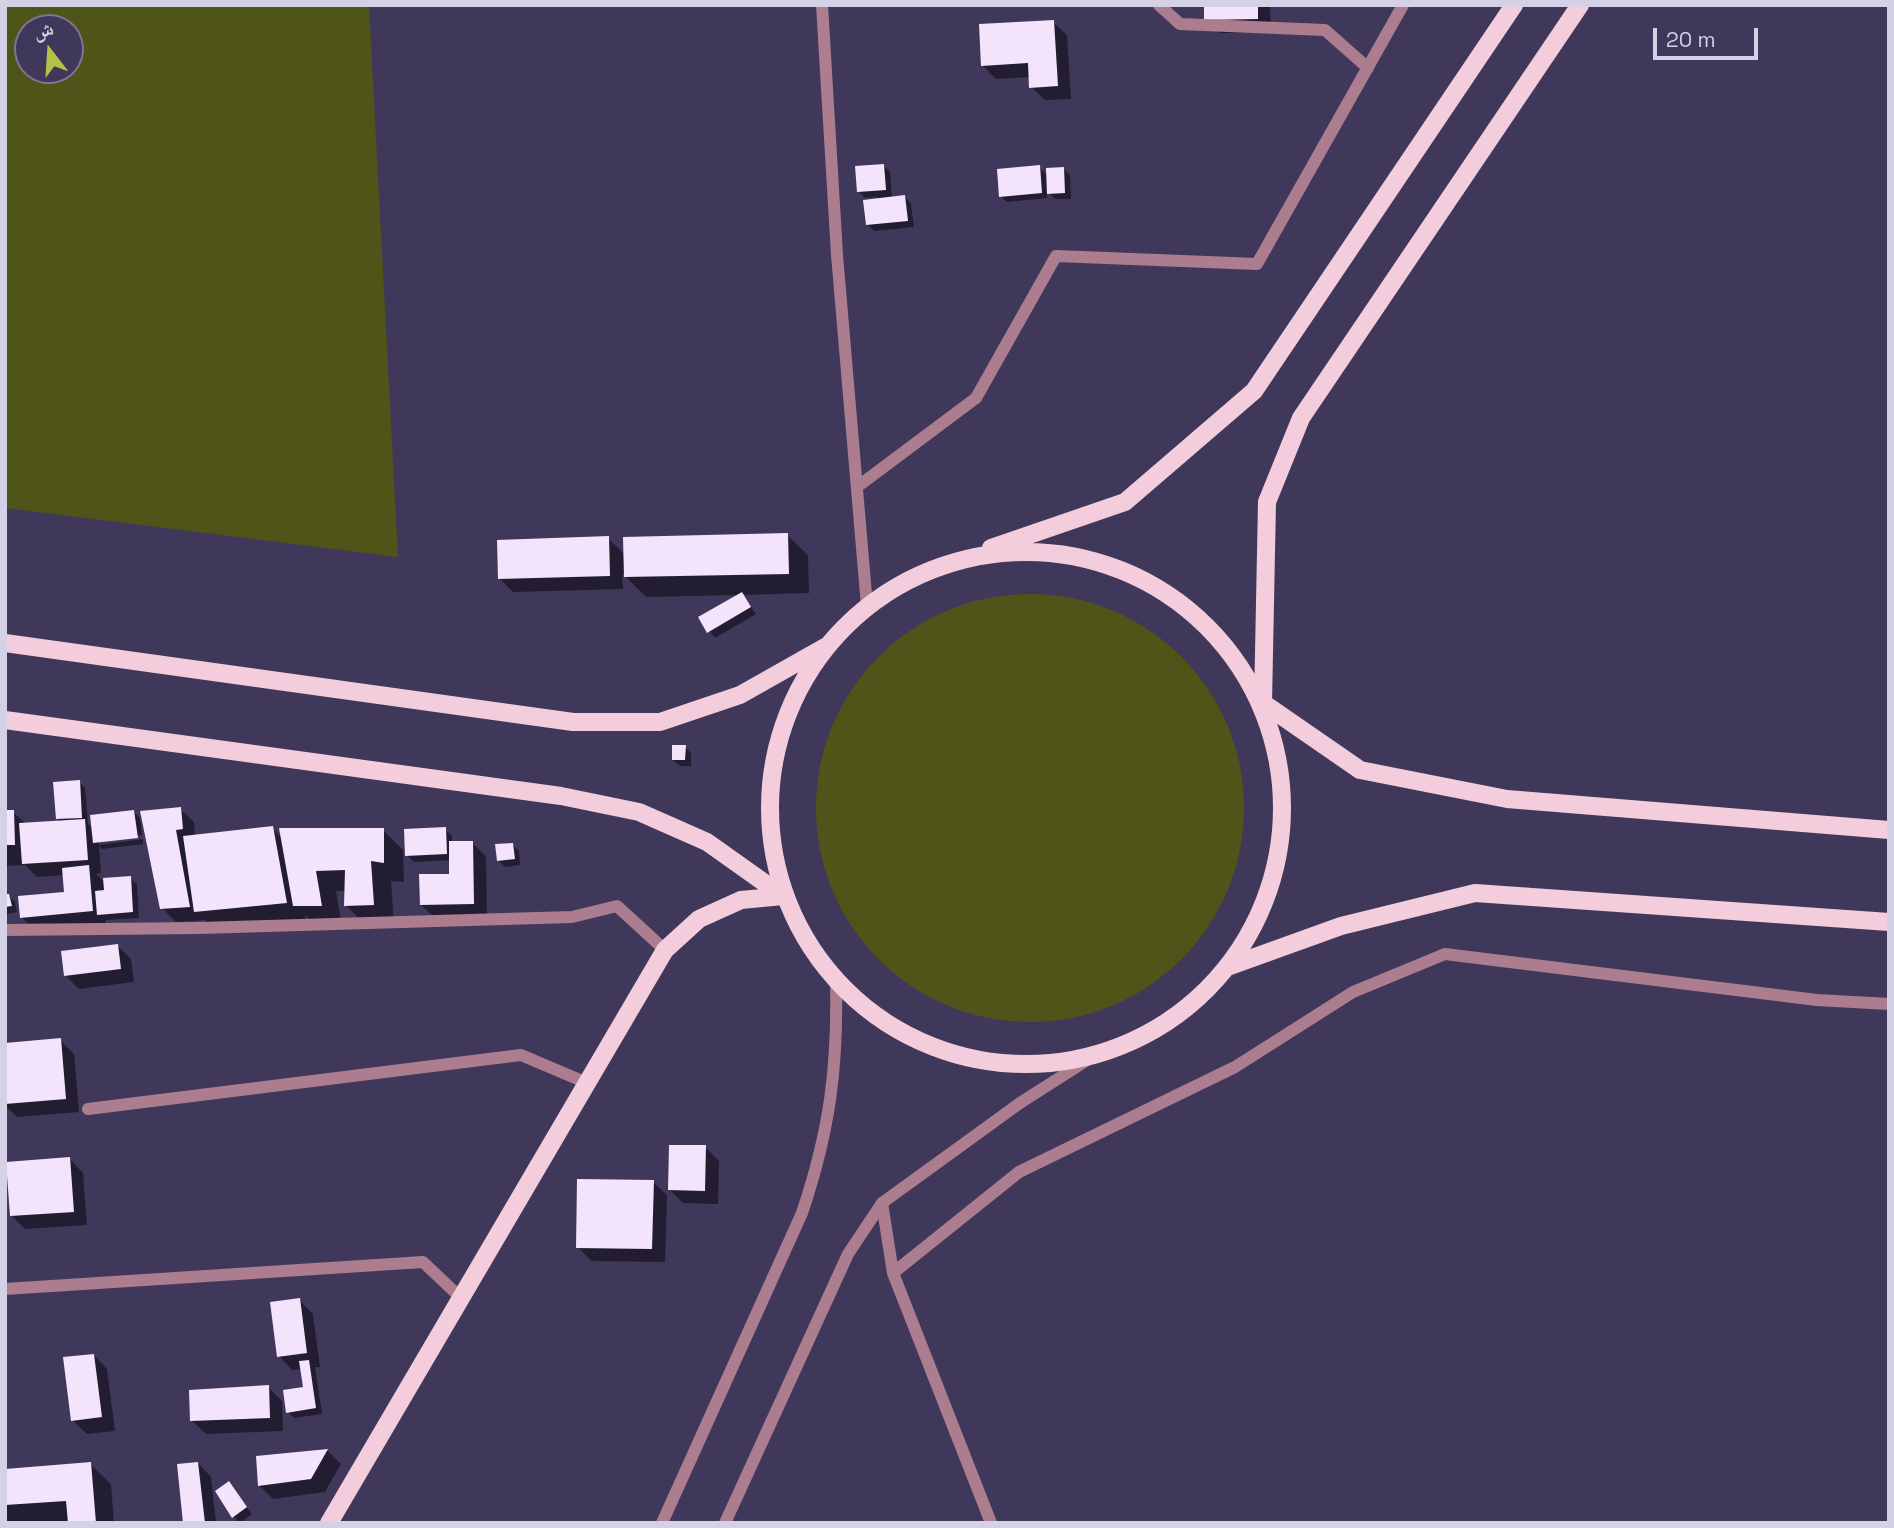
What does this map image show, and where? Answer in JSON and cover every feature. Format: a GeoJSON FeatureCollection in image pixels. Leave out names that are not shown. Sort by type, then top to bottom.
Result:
{"type":"FeatureCollection","features":[{"type":"Feature","properties":{"kind":"main road"},"geometry":{"type":"LineString","coordinates":[[5,643],[573,722],[660,723],[740,695],[825,647],[867,606],[935,567],[1125,502],[1254,391],[1514,5]]}},
{"type":"Feature","properties":{"kind":"main road"},"geometry":{"type":"LineString","coordinates":[[825,647],[782,724],[768,810],[783,896],[816,958],[865,1010],[926,1045],[1008,1065],[1092,1057],[1168,1023],[1230,966],[1273,884],[1285,793],[1263,703],[1267,502],[1301,418],[1580,5]]}},
{"type":"Feature","properties":{"kind":"main road"},"geometry":{"type":"LineString","coordinates":[[935,567],[1031,550],[1126,570],[1208,623],[1263,703],[1360,771],[1507,799],[1889,830]]}},
{"type":"Feature","properties":{"kind":"main road"},"geometry":{"type":"LineString","coordinates":[[5,720],[561,796],[639,812],[707,842],[783,896]]}},
{"type":"Feature","properties":{"kind":"main road"},"geometry":{"type":"LineString","coordinates":[[1230,966],[1341,926],[1475,893],[1889,922]]}},
{"type":"Feature","properties":{"kind":"main road"},"geometry":{"type":"LineString","coordinates":[[329,1523],[666,950],[699,919],[741,900],[783,896]]}},
{"type":"Feature","properties":{"kind":"street"},"geometry":{"type":"LineString","coordinates":[[822,5],[837,255],[867,606]]}},
{"type":"Feature","properties":{"kind":"street"},"geometry":{"type":"LineString","coordinates":[[1159,5],[1180,24],[1325,30],[1367,68]]}},
{"type":"Feature","properties":{"kind":"street"},"geometry":{"type":"LineString","coordinates":[[857,487],[976,398],[1056,256],[1256,264],[1403,5]]}},
{"type":"Feature","properties":{"kind":"street"},"geometry":{"type":"LineString","coordinates":[[5,930],[199,928],[572,917],[617,906],[666,950]]}},
{"type":"Feature","properties":{"kind":"street"},"geometry":{"type":"LineString","coordinates":[[893,1273],[1019,1172],[1235,1067],[1353,992],[1446,954],[1817,1000],[1889,1004]]}},
{"type":"Feature","properties":{"kind":"street"},"geometry":{"type":"LineString","coordinates":[[662,1523],[802,1213],[816,1170],[827,1125],[834,1077],[836,979]]}},
{"type":"Feature","properties":{"kind":"street"},"geometry":{"type":"LineString","coordinates":[[88,1109],[521,1055],[587,1083]]}},
{"type":"Feature","properties":{"kind":"street"},"geometry":{"type":"LineString","coordinates":[[725,1523],[848,1254],[882,1203],[1020,1103],[1092,1057]]}},
{"type":"Feature","properties":{"kind":"street"},"geometry":{"type":"LineString","coordinates":[[882,1203],[893,1273],[991,1523]]}},
{"type":"Feature","properties":{"kind":"street"},"geometry":{"type":"LineString","coordinates":[[5,1289],[423,1262],[461,1298]]}},
{"type":"Feature","properties":{"kind":"green space"},"geometry":{"type":"Polygon","coordinates":[[[5,5],[369,5],[398,557],[5,508],[5,5]]]}},
{"type":"Feature","properties":{"kind":"green space"},"geometry":{"type":"Polygon","coordinates":[[[1030,594],[1072,598],[1112,610],[1149,630],[1182,656],[1208,689],[1228,726],[1240,766],[1244,808],[1240,850],[1228,890],[1208,927],[1182,960],[1149,986],[1112,1006],[1072,1018],[1030,1022],[988,1018],[948,1006],[911,986],[878,960],[852,927],[832,890],[820,850],[816,808],[820,766],[832,726],[852,689],[878,656],[911,630],[948,610],[988,598],[1030,594]]]}},
{"type":"Feature","properties":{"kind":"building"},"geometry":{"type":"Polygon","coordinates":[[[1204,5],[1258,5],[1258,19],[1204,20],[1204,5]]]}},
{"type":"Feature","properties":{"kind":"building"},"geometry":{"type":"Polygon","coordinates":[[[1054,20],[1058,86],[1029,88],[1028,63],[981,66],[979,24],[1054,20]]]}},
{"type":"Feature","properties":{"kind":"building"},"geometry":{"type":"Polygon","coordinates":[[[884,164],[886,190],[857,192],[855,166],[884,164]]]}},
{"type":"Feature","properties":{"kind":"building"},"geometry":{"type":"Polygon","coordinates":[[[1040,165],[1042,193],[999,197],[997,169],[1040,165]]]}},
{"type":"Feature","properties":{"kind":"building"},"geometry":{"type":"Polygon","coordinates":[[[1064,167],[1065,193],[1047,194],[1046,168],[1064,167]]]}},
{"type":"Feature","properties":{"kind":"building"},"geometry":{"type":"Polygon","coordinates":[[[905,195],[908,221],[866,225],[863,200],[905,195]]]}},
{"type":"Feature","properties":{"kind":"building"},"geometry":{"type":"Polygon","coordinates":[[[788,533],[789,574],[624,577],[623,537],[788,533]]]}},
{"type":"Feature","properties":{"kind":"building"},"geometry":{"type":"Polygon","coordinates":[[[609,536],[610,576],[498,579],[497,540],[609,536]]]}},
{"type":"Feature","properties":{"kind":"building"},"geometry":{"type":"Polygon","coordinates":[[[742,592],[751,607],[707,633],[698,617],[742,592]]]}},
{"type":"Feature","properties":{"kind":"building"},"geometry":{"type":"Polygon","coordinates":[[[672,745],[686,745],[685,760],[672,760],[672,745]]]}},
{"type":"Feature","properties":{"kind":"building"},"geometry":{"type":"Polygon","coordinates":[[[80,780],[82,818],[56,819],[53,782],[80,780]]]}},
{"type":"Feature","properties":{"kind":"building"},"geometry":{"type":"Polygon","coordinates":[[[181,807],[183,829],[176,830],[190,907],[160,909],[140,811],[181,807]]]}},
{"type":"Feature","properties":{"kind":"building"},"geometry":{"type":"Polygon","coordinates":[[[5,810],[14,810],[15,845],[5,845],[5,810]]]}},
{"type":"Feature","properties":{"kind":"building"},"geometry":{"type":"Polygon","coordinates":[[[134,810],[138,838],[93,843],[90,815],[134,810]]]}},
{"type":"Feature","properties":{"kind":"building"},"geometry":{"type":"Polygon","coordinates":[[[85,819],[88,860],[22,864],[19,823],[85,819]]]}},
{"type":"Feature","properties":{"kind":"building"},"geometry":{"type":"Polygon","coordinates":[[[273,826],[287,903],[194,912],[183,836],[273,826]]]}},
{"type":"Feature","properties":{"kind":"building"},"geometry":{"type":"Polygon","coordinates":[[[446,827],[447,854],[405,856],[404,829],[446,827]]]}},
{"type":"Feature","properties":{"kind":"building"},"geometry":{"type":"Polygon","coordinates":[[[279,828],[384,828],[384,863],[371,861],[374,905],[344,906],[345,870],[316,871],[322,906],[293,906],[279,828]]]}},
{"type":"Feature","properties":{"kind":"building"},"geometry":{"type":"Polygon","coordinates":[[[449,841],[473,841],[474,904],[420,905],[419,874],[449,874],[449,841]]]}},
{"type":"Feature","properties":{"kind":"building"},"geometry":{"type":"Polygon","coordinates":[[[513,843],[515,859],[497,861],[495,844],[513,843]]]}},
{"type":"Feature","properties":{"kind":"building"},"geometry":{"type":"Polygon","coordinates":[[[89,865],[93,911],[20,918],[18,896],[64,892],[62,868],[89,865]]]}},
{"type":"Feature","properties":{"kind":"building"},"geometry":{"type":"Polygon","coordinates":[[[131,876],[133,912],[97,915],[95,891],[104,890],[103,878],[131,876]]]}},
{"type":"Feature","properties":{"kind":"building"},"geometry":{"type":"Polygon","coordinates":[[[5,894],[9,894],[12,906],[5,907],[5,894]]]}},
{"type":"Feature","properties":{"kind":"building"},"geometry":{"type":"Polygon","coordinates":[[[118,944],[121,969],[64,976],[61,951],[118,944]]]}},
{"type":"Feature","properties":{"kind":"building"},"geometry":{"type":"Polygon","coordinates":[[[61,1038],[66,1099],[5,1104],[5,1043],[61,1038]]]}},
{"type":"Feature","properties":{"kind":"building"},"geometry":{"type":"Polygon","coordinates":[[[669,1145],[706,1145],[705,1191],[668,1190],[669,1145]]]}},
{"type":"Feature","properties":{"kind":"building"},"geometry":{"type":"Polygon","coordinates":[[[70,1157],[74,1212],[10,1216],[6,1162],[70,1157]]]}},
{"type":"Feature","properties":{"kind":"building"},"geometry":{"type":"Polygon","coordinates":[[[577,1179],[654,1180],[652,1249],[576,1248],[577,1179]]]}},
{"type":"Feature","properties":{"kind":"building"},"geometry":{"type":"Polygon","coordinates":[[[300,1298],[307,1353],[277,1357],[270,1302],[300,1298]]]}},
{"type":"Feature","properties":{"kind":"building"},"geometry":{"type":"Polygon","coordinates":[[[94,1354],[102,1417],[71,1421],[63,1357],[94,1354]]]}},
{"type":"Feature","properties":{"kind":"building"},"geometry":{"type":"Polygon","coordinates":[[[309,1360],[316,1408],[286,1413],[283,1390],[303,1387],[299,1361],[309,1360]]]}},
{"type":"Feature","properties":{"kind":"building"},"geometry":{"type":"Polygon","coordinates":[[[269,1385],[270,1418],[190,1421],[189,1390],[269,1385]]]}},
{"type":"Feature","properties":{"kind":"building"},"geometry":{"type":"Polygon","coordinates":[[[328,1449],[311,1479],[258,1486],[256,1456],[328,1449]]]}},
{"type":"Feature","properties":{"kind":"building"},"geometry":{"type":"Polygon","coordinates":[[[91,1462],[96,1523],[68,1523],[66,1501],[5,1505],[5,1469],[91,1462]]]}},
{"type":"Feature","properties":{"kind":"building"},"geometry":{"type":"Polygon","coordinates":[[[198,1462],[205,1523],[183,1523],[177,1464],[198,1462]]]}},
{"type":"Feature","properties":{"kind":"building"},"geometry":{"type":"Polygon","coordinates":[[[229,1481],[247,1507],[232,1518],[215,1491],[229,1481]]]}}]}
